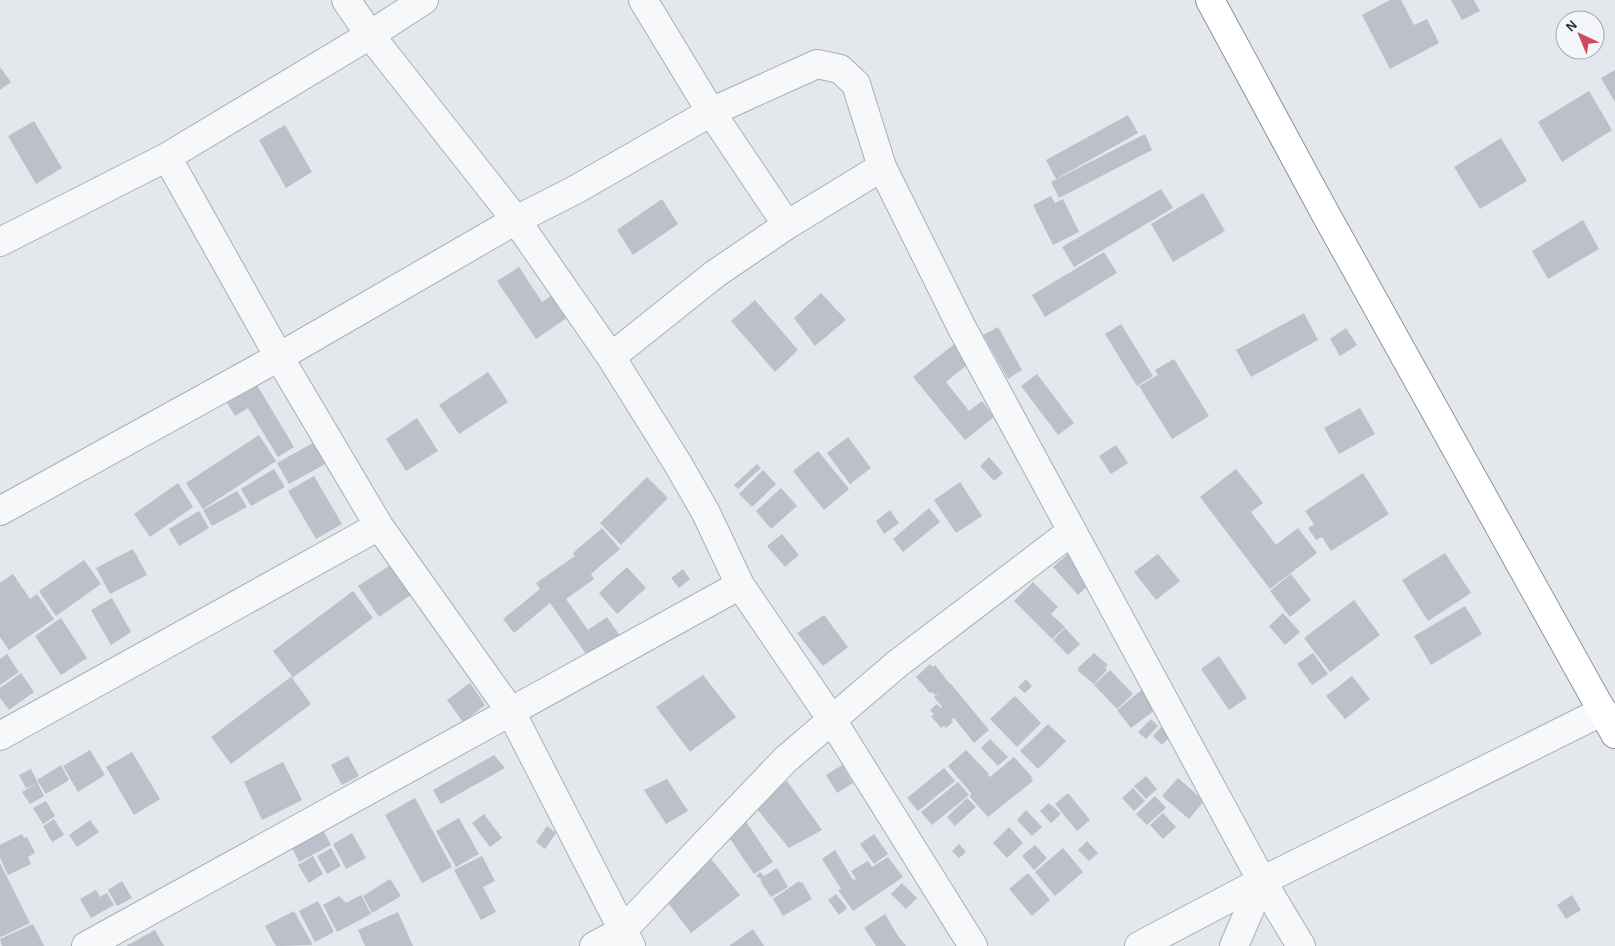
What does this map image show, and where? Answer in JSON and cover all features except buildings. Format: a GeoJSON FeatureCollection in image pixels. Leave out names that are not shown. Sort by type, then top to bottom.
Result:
{"type":"FeatureCollection","features":[{"type":"Feature","properties":{"kind":"highway"},"geometry":{"type":"LineString","coordinates":[[1210,0],[1345,248],[1609,723]]}},
{"type":"Feature","properties":{"kind":"street"},"geometry":{"type":"LineString","coordinates":[[346,0],[370,35],[516,220],[611,357],[678,464],[706,513],[740,585],[832,720],[973,946]]}},
{"type":"Feature","properties":{"kind":"street"},"geometry":{"type":"LineString","coordinates":[[0,242],[167,157],[370,35],[424,0]]}},
{"type":"Feature","properties":{"kind":"street"},"geometry":{"type":"LineString","coordinates":[[643,0],[711,112],[787,225]]}},
{"type":"Feature","properties":{"kind":"street"},"geometry":{"type":"LineString","coordinates":[[0,511],[279,357],[516,220],[575,190],[711,112],[817,64],[840,70],[856,84],[882,167],[962,328],[1262,881],[1301,946]]}},
{"type":"Feature","properties":{"kind":"street"},"geometry":{"type":"LineString","coordinates":[[167,157],[279,357],[379,526],[511,712],[627,938]]}},
{"type":"Feature","properties":{"kind":"street"},"geometry":{"type":"LineString","coordinates":[[611,357],[715,274],[787,225],[882,167]]}},
{"type":"Feature","properties":{"kind":"street"},"geometry":{"type":"LineString","coordinates":[[0,736],[379,526]]}},
{"type":"Feature","properties":{"kind":"street"},"geometry":{"type":"LineString","coordinates":[[594,946],[627,938],[785,760],[897,664],[1072,531]]}},
{"type":"Feature","properties":{"kind":"street"},"geometry":{"type":"LineString","coordinates":[[86,946],[740,585]]}},
{"type":"Feature","properties":{"kind":"street"},"geometry":{"type":"LineString","coordinates":[[1139,946],[1262,881],[1609,723]]}},
{"type":"Feature","properties":{"kind":"street"},"geometry":{"type":"LineString","coordinates":[[1234,946],[1262,881]]}}]}
